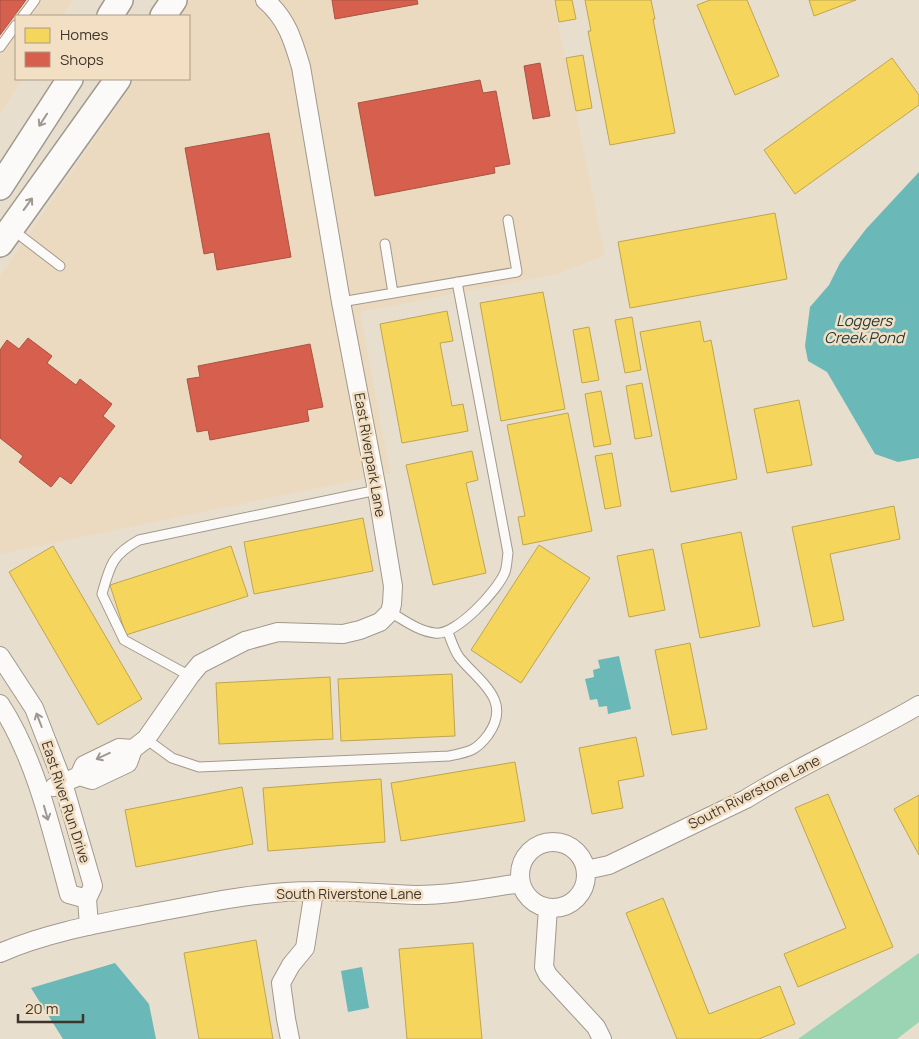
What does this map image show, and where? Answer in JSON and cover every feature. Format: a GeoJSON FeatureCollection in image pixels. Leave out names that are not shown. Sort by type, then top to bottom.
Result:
{"type":"FeatureCollection","features":[{"type":"Feature","properties":{"kind":"main road"},"geometry":{"type":"LineString","coordinates":[[111,15],[120,0]]}},
{"type":"Feature","properties":{"kind":"main road"},"geometry":{"type":"LineString","coordinates":[[164,15],[174,0]]}},
{"type":"Feature","properties":{"kind":"main road"},"geometry":{"type":"LineString","coordinates":[[0,187],[69,80]]}},
{"type":"Feature","properties":{"kind":"main road"},"geometry":{"type":"LineString","coordinates":[[6,236],[117,80]]}},
{"type":"Feature","properties":{"kind":"street","name":"East Riverpark Lane"},"geometry":{"type":"LineString","coordinates":[[266,0],[290,30],[301,67],[341,302],[377,490],[393,586],[390,612]]}},
{"type":"Feature","properties":{"kind":"street"},"geometry":{"type":"LineString","coordinates":[[40,792],[71,779],[92,780],[128,763],[200,664],[246,641],[278,632],[343,634],[380,622],[390,612]]}},
{"type":"Feature","properties":{"kind":"street","name":"East River Run Drive"},"geometry":{"type":"LineString","coordinates":[[0,656],[34,708],[71,779],[93,886],[87,899],[89,926]]}},
{"type":"Feature","properties":{"kind":"street","name":"East River Run Drive"},"geometry":{"type":"LineString","coordinates":[[0,704],[11,721],[40,792],[69,894],[87,899]]}},
{"type":"Feature","properties":{"kind":"street","name":"South Riverstone Lane"},"geometry":{"type":"LineString","coordinates":[[586,870],[609,865],[746,799],[919,705]]}},
{"type":"Feature","properties":{"kind":"street"},"geometry":{"type":"LineString","coordinates":[[550,842],[562,843],[572,848],[580,855],[586,870],[584,887],[578,897],[570,904],[559,908],[548,908],[538,904],[524,892],[521,883],[521,868],[531,850],[550,842]]}},
{"type":"Feature","properties":{"kind":"street","name":"South Riverstone Lane"},"geometry":{"type":"LineString","coordinates":[[89,926],[213,901],[266,893],[314,890],[418,895],[472,891],[521,883]]}},
{"type":"Feature","properties":{"kind":"street"},"geometry":{"type":"LineString","coordinates":[[290,1039],[281,983],[291,965],[305,948],[314,890]]}},
{"type":"Feature","properties":{"kind":"street"},"geometry":{"type":"LineString","coordinates":[[548,908],[544,967],[548,975],[596,1027],[602,1039]]}},
{"type":"Feature","properties":{"kind":"street"},"geometry":{"type":"LineString","coordinates":[[0,953],[24,943],[89,926]]}},
{"type":"Feature","properties":{"kind":"lane"},"geometry":{"type":"LineString","coordinates":[[24,15],[35,0]]}},
{"type":"Feature","properties":{"kind":"lane"},"geometry":{"type":"LineString","coordinates":[[0,47],[15,26]]}},
{"type":"Feature","properties":{"kind":"lane"},"geometry":{"type":"LineString","coordinates":[[341,302],[517,272],[508,220]]}},
{"type":"Feature","properties":{"kind":"lane"},"geometry":{"type":"LineString","coordinates":[[6,236],[60,266]]}},
{"type":"Feature","properties":{"kind":"lane"},"geometry":{"type":"LineString","coordinates":[[385,244],[393,293]]}},
{"type":"Feature","properties":{"kind":"lane"},"geometry":{"type":"LineString","coordinates":[[390,612],[416,628],[436,633],[448,632],[462,623],[496,587],[505,571],[508,552],[456,282]]}},
{"type":"Feature","properties":{"kind":"lane"},"geometry":{"type":"LineString","coordinates":[[190,676],[124,640],[102,594],[109,567],[123,549],[139,540],[377,490]]}},
{"type":"Feature","properties":{"kind":"lane"},"geometry":{"type":"LineString","coordinates":[[140,744],[172,758],[199,766],[449,756],[468,752],[480,746],[495,725],[498,714],[497,704],[493,694],[458,655],[448,632]]}},
{"type":"Feature","properties":{"kind":"shaded area"},"geometry":{"type":"Polygon","coordinates":[[[0,0],[73,0],[63,15],[15,15],[15,80],[21,80],[0,114],[0,0]]]}},
{"type":"Feature","properties":{"kind":"shaded area"},"geometry":{"type":"Polygon","coordinates":[[[190,0],[553,0],[605,255],[557,274],[360,312],[390,473],[0,554],[0,276],[135,80],[190,80],[190,15],[180,15],[190,0]]]}},
{"type":"Feature","properties":{"kind":"green space"},"geometry":{"type":"Polygon","coordinates":[[[919,953],[919,1022],[897,1039],[798,1039],[919,953]]]}},
{"type":"Feature","properties":{"kind":"water","name":"Loggers Creek Pond"},"geometry":{"type":"Polygon","coordinates":[[[919,172],[919,458],[898,462],[875,454],[827,372],[808,361],[805,346],[810,307],[829,285],[840,263],[866,229],[919,172]]]}},
{"type":"Feature","properties":{"kind":"water"},"geometry":{"type":"Polygon","coordinates":[[[619,656],[631,709],[608,714],[607,706],[599,707],[597,699],[590,700],[585,679],[594,677],[593,670],[600,668],[598,660],[619,656]]]}},
{"type":"Feature","properties":{"kind":"water"},"geometry":{"type":"Polygon","coordinates":[[[115,963],[149,1004],[156,1039],[63,1039],[31,988],[115,963]]]}},
{"type":"Feature","properties":{"kind":"water"},"geometry":{"type":"Polygon","coordinates":[[[362,967],[369,1008],[348,1012],[341,971],[362,967]]]}},
{"type":"Feature","properties":{"kind":"building: Homes"},"geometry":{"type":"Polygon","coordinates":[[[555,0],[572,0],[576,19],[559,22],[555,0]]]}},
{"type":"Feature","properties":{"kind":"building: Homes"},"geometry":{"type":"Polygon","coordinates":[[[585,0],[651,0],[675,133],[610,145],[588,31],[591,31],[585,0]]]}},
{"type":"Feature","properties":{"kind":"building: Homes"},"geometry":{"type":"Polygon","coordinates":[[[710,0],[747,0],[779,76],[735,95],[697,5],[710,0]]]}},
{"type":"Feature","properties":{"kind":"building: Homes"},"geometry":{"type":"Polygon","coordinates":[[[809,0],[856,0],[814,16],[809,0]]]}},
{"type":"Feature","properties":{"kind":"building: Homes"},"geometry":{"type":"Polygon","coordinates":[[[583,55],[592,108],[576,111],[566,58],[583,55]]]}},
{"type":"Feature","properties":{"kind":"building: Homes"},"geometry":{"type":"Polygon","coordinates":[[[892,58],[919,95],[919,105],[795,194],[764,150],[892,58]]]}},
{"type":"Feature","properties":{"kind":"building: Homes"},"geometry":{"type":"Polygon","coordinates":[[[775,213],[787,279],[630,308],[618,242],[775,213]]]}},
{"type":"Feature","properties":{"kind":"building: Homes"},"geometry":{"type":"Polygon","coordinates":[[[543,292],[565,409],[501,421],[480,303],[543,292]]]}},
{"type":"Feature","properties":{"kind":"building: Homes"},"geometry":{"type":"Polygon","coordinates":[[[447,311],[453,341],[440,343],[452,406],[463,404],[468,431],[402,443],[380,324],[447,311]]]}},
{"type":"Feature","properties":{"kind":"building: Homes"},"geometry":{"type":"Polygon","coordinates":[[[632,317],[641,370],[625,373],[615,320],[632,317]]]}},
{"type":"Feature","properties":{"kind":"building: Homes"},"geometry":{"type":"Polygon","coordinates":[[[700,321],[704,342],[711,340],[737,479],[671,492],[640,332],[700,321]]]}},
{"type":"Feature","properties":{"kind":"building: Homes"},"geometry":{"type":"Polygon","coordinates":[[[589,327],[599,380],[582,383],[573,330],[589,327]]]}},
{"type":"Feature","properties":{"kind":"building: Homes"},"geometry":{"type":"Polygon","coordinates":[[[642,383],[652,436],[635,439],[626,386],[642,383]]]}},
{"type":"Feature","properties":{"kind":"building: Homes"},"geometry":{"type":"Polygon","coordinates":[[[601,391],[611,444],[594,447],[585,394],[601,391]]]}},
{"type":"Feature","properties":{"kind":"building: Homes"},"geometry":{"type":"Polygon","coordinates":[[[799,400],[812,465],[767,473],[754,409],[799,400]]]}},
{"type":"Feature","properties":{"kind":"building: Homes"},"geometry":{"type":"Polygon","coordinates":[[[568,413],[592,531],[523,545],[518,517],[525,516],[507,425],[568,413]]]}},
{"type":"Feature","properties":{"kind":"building: Homes"},"geometry":{"type":"Polygon","coordinates":[[[472,451],[478,480],[466,483],[486,573],[433,585],[406,465],[472,451]]]}},
{"type":"Feature","properties":{"kind":"building: Homes"},"geometry":{"type":"Polygon","coordinates":[[[612,453],[621,506],[605,509],[595,456],[612,453]]]}},
{"type":"Feature","properties":{"kind":"building: Homes"},"geometry":{"type":"Polygon","coordinates":[[[894,506],[900,539],[830,554],[844,620],[813,627],[792,527],[894,506]]]}},
{"type":"Feature","properties":{"kind":"building: Homes"},"geometry":{"type":"Polygon","coordinates":[[[363,518],[373,571],[254,594],[244,542],[363,518]]]}},
{"type":"Feature","properties":{"kind":"building: Homes"},"geometry":{"type":"Polygon","coordinates":[[[741,532],[760,626],[700,638],[681,544],[741,532]]]}},
{"type":"Feature","properties":{"kind":"building: Homes"},"geometry":{"type":"Polygon","coordinates":[[[539,545],[590,578],[521,683],[471,650],[539,545]]]}},
{"type":"Feature","properties":{"kind":"building: Homes"},"geometry":{"type":"Polygon","coordinates":[[[53,546],[142,699],[98,725],[9,572],[53,546]]]}},
{"type":"Feature","properties":{"kind":"building: Homes"},"geometry":{"type":"Polygon","coordinates":[[[231,546],[248,596],[126,635],[110,585],[231,546]]]}},
{"type":"Feature","properties":{"kind":"building: Homes"},"geometry":{"type":"Polygon","coordinates":[[[653,549],[665,610],[629,617],[617,556],[653,549]]]}},
{"type":"Feature","properties":{"kind":"building: Homes"},"geometry":{"type":"Polygon","coordinates":[[[690,643],[707,729],[672,735],[655,650],[690,643]]]}},
{"type":"Feature","properties":{"kind":"building: Homes"},"geometry":{"type":"Polygon","coordinates":[[[452,674],[455,736],[341,741],[338,679],[452,674]]]}},
{"type":"Feature","properties":{"kind":"building: Homes"},"geometry":{"type":"Polygon","coordinates":[[[330,677],[333,739],[219,744],[216,683],[330,677]]]}},
{"type":"Feature","properties":{"kind":"building: Homes"},"geometry":{"type":"Polygon","coordinates":[[[636,737],[644,776],[618,781],[623,808],[592,814],[579,748],[636,737]]]}},
{"type":"Feature","properties":{"kind":"building: Homes"},"geometry":{"type":"Polygon","coordinates":[[[515,762],[525,821],[401,841],[391,783],[515,762]]]}},
{"type":"Feature","properties":{"kind":"building: Homes"},"geometry":{"type":"Polygon","coordinates":[[[381,779],[385,842],[268,851],[263,788],[381,779]]]}},
{"type":"Feature","properties":{"kind":"building: Homes"},"geometry":{"type":"Polygon","coordinates":[[[242,787],[253,844],[136,867],[125,810],[242,787]]]}},
{"type":"Feature","properties":{"kind":"building: Homes"},"geometry":{"type":"Polygon","coordinates":[[[828,794],[893,947],[798,987],[784,954],[846,928],[795,808],[828,794]]]}},
{"type":"Feature","properties":{"kind":"building: Homes"},"geometry":{"type":"Polygon","coordinates":[[[919,795],[919,855],[894,809],[919,795]]]}},
{"type":"Feature","properties":{"kind":"building: Homes"},"geometry":{"type":"Polygon","coordinates":[[[663,898],[709,1014],[780,986],[795,1024],[759,1039],[677,1039],[626,913],[663,898]]]}},
{"type":"Feature","properties":{"kind":"building: Homes"},"geometry":{"type":"Polygon","coordinates":[[[256,940],[273,1039],[199,1039],[184,953],[256,940]]]}},
{"type":"Feature","properties":{"kind":"building: Homes"},"geometry":{"type":"Polygon","coordinates":[[[473,943],[482,1039],[407,1039],[399,949],[473,943]]]}},
{"type":"Feature","properties":{"kind":"building: Shops"},"geometry":{"type":"Polygon","coordinates":[[[0,0],[26,0],[0,35],[0,0]]]}},
{"type":"Feature","properties":{"kind":"building: Shops"},"geometry":{"type":"Polygon","coordinates":[[[332,0],[417,0],[418,4],[335,19],[332,0]]]}},
{"type":"Feature","properties":{"kind":"building: Shops"},"geometry":{"type":"Polygon","coordinates":[[[540,63],[550,116],[533,119],[524,66],[540,63]]]}},
{"type":"Feature","properties":{"kind":"building: Shops"},"geometry":{"type":"Polygon","coordinates":[[[480,80],[483,93],[496,91],[510,164],[494,167],[495,173],[375,196],[358,103],[480,80]]]}},
{"type":"Feature","properties":{"kind":"building: Shops"},"geometry":{"type":"Polygon","coordinates":[[[269,133],[291,257],[217,270],[214,252],[204,254],[185,148],[269,133]]]}},
{"type":"Feature","properties":{"kind":"building: Shops"},"geometry":{"type":"Polygon","coordinates":[[[28,338],[52,356],[47,363],[76,385],[80,379],[112,404],[103,416],[115,426],[71,484],[60,476],[51,487],[19,462],[23,456],[0,438],[0,350],[7,340],[19,349],[28,338]]]}},
{"type":"Feature","properties":{"kind":"building: Shops"},"geometry":{"type":"Polygon","coordinates":[[[310,344],[323,407],[307,410],[309,421],[210,440],[208,430],[197,432],[187,379],[200,377],[198,366],[310,344]]]}}]}
